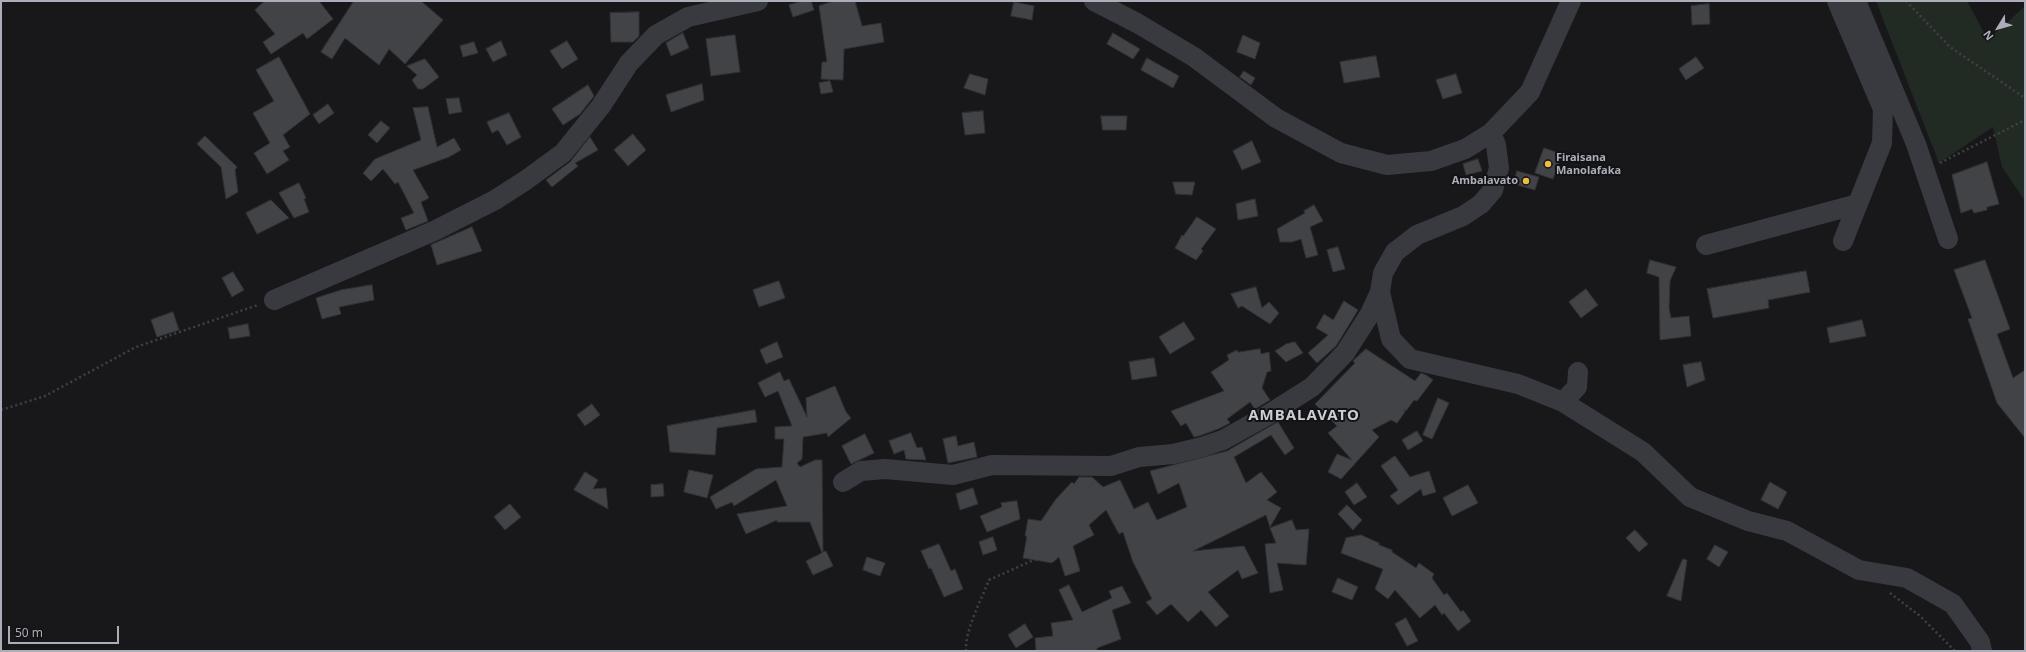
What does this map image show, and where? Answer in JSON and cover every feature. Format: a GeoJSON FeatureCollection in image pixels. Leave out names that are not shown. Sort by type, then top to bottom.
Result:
{"type":"FeatureCollection","features":[{"type":"Feature","properties":{"kind":"street"},"geometry":{"type":"LineString","coordinates":[[274,300],[436,230],[494,200],[520,184],[563,153],[601,106],[629,63],[656,35],[688,18],[758,1]]}},
{"type":"Feature","properties":{"kind":"street"},"geometry":{"type":"LineString","coordinates":[[1094,1],[1137,23],[1194,57],[1276,118],[1341,153],[1387,165],[1431,161],[1465,149],[1491,134],[1530,92],[1571,1]]}},
{"type":"Feature","properties":{"kind":"street"},"geometry":{"type":"LineString","coordinates":[[1837,1],[1883,109],[1882,143],[1843,241]]}},
{"type":"Feature","properties":{"kind":"street"},"geometry":{"type":"LineString","coordinates":[[1856,1],[1916,144],[1948,239]]}},
{"type":"Feature","properties":{"kind":"street"},"geometry":{"type":"LineString","coordinates":[[843,482],[862,471],[885,469],[953,475],[992,465],[1111,466],[1139,457],[1173,454],[1202,447],[1222,440],[1266,416],[1312,387],[1345,353],[1370,314],[1380,292],[1382,273],[1395,252],[1417,235],[1463,216],[1481,204],[1493,190],[1498,168],[1496,145],[1491,134]]}},
{"type":"Feature","properties":{"kind":"street"},"geometry":{"type":"LineString","coordinates":[[1706,245],[1858,204]]}},
{"type":"Feature","properties":{"kind":"street"},"geometry":{"type":"LineString","coordinates":[[1380,292],[1392,339],[1410,359],[1518,384],[1563,402],[1643,452],[1690,497],[1748,521],[1787,531],[1859,570],[1907,578],[1953,604],[1980,642],[1982,651]]}},
{"type":"Feature","properties":{"kind":"street"},"geometry":{"type":"LineString","coordinates":[[1563,402],[1577,387],[1578,372]]}},
{"type":"Feature","properties":{"kind":"path"},"geometry":{"type":"LineString","coordinates":[[1906,1],[1950,47],[2025,98]]}},
{"type":"Feature","properties":{"kind":"path"},"geometry":{"type":"LineString","coordinates":[[1925,171],[2025,120]]}},
{"type":"Feature","properties":{"kind":"path"},"geometry":{"type":"LineString","coordinates":[[1,410],[45,396],[136,347],[274,300]]}},
{"type":"Feature","properties":{"kind":"path"},"geometry":{"type":"LineString","coordinates":[[966,651],[966,644],[975,615],[989,580],[1038,558],[1059,531],[1104,466]]}},
{"type":"Feature","properties":{"kind":"path"},"geometry":{"type":"LineString","coordinates":[[1883,588],[1920,616],[1955,651]]}},
{"type":"Feature","properties":{"kind":"shaded area"},"geometry":{"type":"Polygon","coordinates":[[[1876,1],[1967,1],[1988,40],[2025,6],[2025,201],[2002,167],[1993,127],[1939,163],[1876,1]]]}},
{"type":"Feature","properties":{"kind":"building"},"geometry":{"type":"Polygon","coordinates":[[[265,1],[319,1],[333,19],[307,39],[303,33],[271,54],[263,42],[275,34],[255,10],[265,1]]]}},
{"type":"Feature","properties":{"kind":"building"},"geometry":{"type":"Polygon","coordinates":[[[354,1],[421,1],[443,20],[405,64],[389,49],[379,65],[345,38],[332,59],[321,52],[354,1]]]}},
{"type":"Feature","properties":{"kind":"building"},"geometry":{"type":"Polygon","coordinates":[[[802,1],[811,1],[814,10],[793,17],[789,5],[802,1]]]}},
{"type":"Feature","properties":{"kind":"building"},"geometry":{"type":"Polygon","coordinates":[[[834,1],[855,1],[862,26],[881,23],[884,42],[844,49],[843,80],[821,79],[822,62],[827,62],[819,6],[834,1]]]}},
{"type":"Feature","properties":{"kind":"building"},"geometry":{"type":"Polygon","coordinates":[[[1014,2],[1034,6],[1032,20],[1011,16],[1014,2]]]}},
{"type":"Feature","properties":{"kind":"building"},"geometry":{"type":"Polygon","coordinates":[[[1709,4],[1710,24],[1692,25],[1691,6],[1709,4]]]}},
{"type":"Feature","properties":{"kind":"building"},"geometry":{"type":"Polygon","coordinates":[[[639,12],[639,36],[633,42],[611,42],[610,13],[639,12]]]}},
{"type":"Feature","properties":{"kind":"building"},"geometry":{"type":"Polygon","coordinates":[[[683,33],[689,48],[671,56],[666,43],[683,33]]]}},
{"type":"Feature","properties":{"kind":"building"},"geometry":{"type":"Polygon","coordinates":[[[1113,33],[1140,49],[1133,59],[1107,44],[1113,33]]]}},
{"type":"Feature","properties":{"kind":"building"},"geometry":{"type":"Polygon","coordinates":[[[735,35],[740,72],[711,76],[706,39],[735,35]]]}},
{"type":"Feature","properties":{"kind":"building"},"geometry":{"type":"Polygon","coordinates":[[[1243,35],[1260,43],[1255,59],[1237,52],[1243,35]]]}},
{"type":"Feature","properties":{"kind":"building"},"geometry":{"type":"Polygon","coordinates":[[[501,41],[507,55],[493,62],[486,49],[501,41]]]}},
{"type":"Feature","properties":{"kind":"building"},"geometry":{"type":"Polygon","coordinates":[[[567,41],[578,59],[562,69],[550,51],[567,41]]]}},
{"type":"Feature","properties":{"kind":"building"},"geometry":{"type":"Polygon","coordinates":[[[474,42],[478,53],[463,57],[460,46],[474,42]]]}},
{"type":"Feature","properties":{"kind":"building"},"geometry":{"type":"Polygon","coordinates":[[[1376,56],[1380,77],[1344,83],[1340,62],[1376,56]]]}},
{"type":"Feature","properties":{"kind":"building"},"geometry":{"type":"Polygon","coordinates":[[[279,57],[310,114],[283,135],[290,147],[283,151],[289,160],[267,174],[254,153],[270,143],[253,113],[274,101],[256,70],[279,57]]]}},
{"type":"Feature","properties":{"kind":"building"},"geometry":{"type":"Polygon","coordinates":[[[1696,57],[1704,68],[1686,80],[1679,69],[1696,57]]]}},
{"type":"Feature","properties":{"kind":"building"},"geometry":{"type":"Polygon","coordinates":[[[1147,58],[1179,76],[1173,88],[1141,70],[1147,58]]]}},
{"type":"Feature","properties":{"kind":"building"},"geometry":{"type":"Polygon","coordinates":[[[425,59],[439,77],[423,89],[418,89],[412,80],[417,75],[407,66],[425,59]]]}},
{"type":"Feature","properties":{"kind":"building"},"geometry":{"type":"Polygon","coordinates":[[[1244,71],[1255,78],[1251,85],[1240,77],[1244,71]]]}},
{"type":"Feature","properties":{"kind":"building"},"geometry":{"type":"Polygon","coordinates":[[[970,74],[988,79],[985,95],[964,88],[970,74]]]}},
{"type":"Feature","properties":{"kind":"building"},"geometry":{"type":"Polygon","coordinates":[[[1456,74],[1462,93],[1443,99],[1436,80],[1456,74]]]}},
{"type":"Feature","properties":{"kind":"building"},"geometry":{"type":"Polygon","coordinates":[[[830,81],[833,92],[821,94],[819,83],[830,81]]]}},
{"type":"Feature","properties":{"kind":"building"},"geometry":{"type":"Polygon","coordinates":[[[702,84],[704,100],[671,112],[666,95],[702,84]]]}},
{"type":"Feature","properties":{"kind":"building"},"geometry":{"type":"Polygon","coordinates":[[[588,85],[594,96],[580,114],[563,125],[552,109],[588,85]]]}},
{"type":"Feature","properties":{"kind":"building"},"geometry":{"type":"Polygon","coordinates":[[[459,98],[462,112],[449,114],[446,99],[459,98]]]}},
{"type":"Feature","properties":{"kind":"building"},"geometry":{"type":"Polygon","coordinates":[[[328,104],[334,113],[319,124],[313,115],[328,104]]]}},
{"type":"Feature","properties":{"kind":"building"},"geometry":{"type":"Polygon","coordinates":[[[428,107],[437,147],[454,138],[461,150],[449,157],[413,170],[429,198],[421,202],[428,221],[406,230],[401,218],[414,213],[398,182],[395,184],[383,169],[371,181],[363,173],[375,159],[421,140],[413,108],[428,107]]]}},
{"type":"Feature","properties":{"kind":"building"},"geometry":{"type":"Polygon","coordinates":[[[983,111],[985,133],[965,135],[962,113],[983,111]]]}},
{"type":"Feature","properties":{"kind":"building"},"geometry":{"type":"Polygon","coordinates":[[[509,113],[521,137],[507,145],[498,130],[492,133],[487,122],[509,113]]]}},
{"type":"Feature","properties":{"kind":"building"},"geometry":{"type":"Polygon","coordinates":[[[1101,116],[1127,116],[1126,130],[1103,130],[1101,116]]]}},
{"type":"Feature","properties":{"kind":"building"},"geometry":{"type":"Polygon","coordinates":[[[381,121],[390,128],[377,143],[368,135],[381,121]]]}},
{"type":"Feature","properties":{"kind":"building"},"geometry":{"type":"Polygon","coordinates":[[[633,134],[646,150],[628,166],[614,150],[633,134]]]}},
{"type":"Feature","properties":{"kind":"building"},"geometry":{"type":"Polygon","coordinates":[[[205,136],[237,167],[235,170],[238,192],[226,199],[221,167],[197,144],[205,136]]]}},
{"type":"Feature","properties":{"kind":"building"},"geometry":{"type":"Polygon","coordinates":[[[590,137],[598,150],[575,163],[578,166],[552,187],[546,180],[570,162],[590,137]]]}},
{"type":"Feature","properties":{"kind":"building"},"geometry":{"type":"Polygon","coordinates":[[[1252,141],[1261,162],[1242,170],[1233,151],[1252,141]]]}},
{"type":"Feature","properties":{"kind":"building","name":"Firaisana Manolafaka"},"geometry":{"type":"Polygon","coordinates":[[[1544,148],[1562,154],[1553,179],[1535,173],[1544,148]]]}},
{"type":"Feature","properties":{"kind":"building"},"geometry":{"type":"Polygon","coordinates":[[[1478,159],[1482,171],[1466,175],[1463,164],[1478,159]]]}},
{"type":"Feature","properties":{"kind":"building"},"geometry":{"type":"Polygon","coordinates":[[[1987,162],[1999,204],[1987,207],[1987,210],[1974,213],[1972,209],[1961,213],[1952,175],[1987,162]]]}},
{"type":"Feature","properties":{"kind":"building","name":"Ambalavato"},"geometry":{"type":"Polygon","coordinates":[[[1517,171],[1539,177],[1535,190],[1514,184],[1517,171]]]}},
{"type":"Feature","properties":{"kind":"building"},"geometry":{"type":"Polygon","coordinates":[[[1173,182],[1195,182],[1192,195],[1176,194],[1173,182]]]}},
{"type":"Feature","properties":{"kind":"building"},"geometry":{"type":"Polygon","coordinates":[[[299,183],[306,198],[304,199],[309,212],[294,218],[279,193],[299,183]]]}},
{"type":"Feature","properties":{"kind":"building"},"geometry":{"type":"Polygon","coordinates":[[[1255,199],[1258,216],[1238,220],[1236,204],[1255,199]]]}},
{"type":"Feature","properties":{"kind":"building"},"geometry":{"type":"Polygon","coordinates":[[[271,200],[289,218],[257,234],[246,213],[271,200]]]}},
{"type":"Feature","properties":{"kind":"building"},"geometry":{"type":"Polygon","coordinates":[[[1314,205],[1323,221],[1310,227],[1318,255],[1306,258],[1301,239],[1292,242],[1280,242],[1277,229],[1305,213],[1304,211],[1314,205]]]}},
{"type":"Feature","properties":{"kind":"building"},"geometry":{"type":"Polygon","coordinates":[[[1197,217],[1216,229],[1201,249],[1203,251],[1196,260],[1175,248],[1182,235],[1183,236],[1197,217]]]}},
{"type":"Feature","properties":{"kind":"building"},"geometry":{"type":"Polygon","coordinates":[[[472,227],[482,251],[437,265],[431,245],[472,227]]]}},
{"type":"Feature","properties":{"kind":"building"},"geometry":{"type":"Polygon","coordinates":[[[1338,247],[1345,269],[1333,272],[1327,250],[1338,247]]]}},
{"type":"Feature","properties":{"kind":"building"},"geometry":{"type":"Polygon","coordinates":[[[1650,260],[1676,267],[1670,281],[1669,308],[1671,318],[1689,316],[1691,336],[1660,340],[1659,277],[1647,273],[1650,260]]]}},
{"type":"Feature","properties":{"kind":"building"},"geometry":{"type":"Polygon","coordinates":[[[1985,260],[2010,329],[1997,334],[2013,378],[2025,370],[2025,438],[1997,403],[1968,319],[1972,318],[1954,270],[1985,260]]]}},
{"type":"Feature","properties":{"kind":"building"},"geometry":{"type":"Polygon","coordinates":[[[1806,271],[1810,292],[1768,300],[1769,308],[1713,318],[1707,289],[1806,271]]]}},
{"type":"Feature","properties":{"kind":"building"},"geometry":{"type":"Polygon","coordinates":[[[233,272],[244,290],[232,297],[222,278],[233,272]]]}},
{"type":"Feature","properties":{"kind":"building"},"geometry":{"type":"Polygon","coordinates":[[[779,281],[785,298],[759,307],[753,290],[779,281]]]}},
{"type":"Feature","properties":{"kind":"building"},"geometry":{"type":"Polygon","coordinates":[[[372,285],[374,300],[339,307],[341,314],[322,319],[316,298],[341,290],[372,285]]]}},
{"type":"Feature","properties":{"kind":"building"},"geometry":{"type":"Polygon","coordinates":[[[1256,287],[1262,308],[1269,302],[1279,313],[1270,324],[1242,306],[1238,308],[1231,294],[1256,287]]]}},
{"type":"Feature","properties":{"kind":"building"},"geometry":{"type":"Polygon","coordinates":[[[1586,289],[1598,305],[1581,318],[1569,302],[1586,289]]]}},
{"type":"Feature","properties":{"kind":"building"},"geometry":{"type":"Polygon","coordinates":[[[1344,301],[1358,310],[1336,346],[1317,363],[1308,353],[1328,335],[1316,328],[1324,314],[1333,320],[1344,301]]]}},
{"type":"Feature","properties":{"kind":"building"},"geometry":{"type":"Polygon","coordinates":[[[173,312],[179,330],[157,337],[151,320],[173,312]]]}},
{"type":"Feature","properties":{"kind":"building"},"geometry":{"type":"Polygon","coordinates":[[[1862,320],[1866,336],[1830,343],[1827,328],[1862,320]]]}},
{"type":"Feature","properties":{"kind":"building"},"geometry":{"type":"Polygon","coordinates":[[[1184,322],[1195,339],[1170,354],[1159,337],[1184,322]]]}},
{"type":"Feature","properties":{"kind":"building"},"geometry":{"type":"Polygon","coordinates":[[[248,324],[250,336],[230,339],[228,328],[248,324]]]}},
{"type":"Feature","properties":{"kind":"building"},"geometry":{"type":"Polygon","coordinates":[[[777,342],[783,357],[766,364],[760,350],[777,342]]]}},
{"type":"Feature","properties":{"kind":"building"},"geometry":{"type":"Polygon","coordinates":[[[1295,342],[1303,353],[1286,362],[1275,351],[1286,344],[1295,342]]]}},
{"type":"Feature","properties":{"kind":"building"},"geometry":{"type":"Polygon","coordinates":[[[1260,349],[1261,354],[1269,352],[1271,371],[1267,372],[1262,388],[1270,400],[1255,409],[1250,402],[1227,419],[1230,423],[1199,436],[1194,437],[1186,423],[1181,426],[1171,411],[1224,391],[1211,372],[1229,360],[1227,355],[1237,350],[1238,352],[1260,349]]]}},
{"type":"Feature","properties":{"kind":"building"},"geometry":{"type":"Polygon","coordinates":[[[1366,349],[1415,381],[1421,373],[1433,380],[1417,401],[1414,400],[1406,411],[1404,409],[1405,412],[1397,423],[1391,420],[1372,430],[1379,437],[1341,479],[1328,472],[1337,454],[1352,460],[1328,433],[1337,426],[1315,404],[1355,363],[1353,361],[1366,349]]]}},
{"type":"Feature","properties":{"kind":"building"},"geometry":{"type":"Polygon","coordinates":[[[1154,358],[1157,376],[1132,380],[1129,362],[1154,358]]]}},
{"type":"Feature","properties":{"kind":"building"},"geometry":{"type":"Polygon","coordinates":[[[1701,362],[1705,380],[1687,387],[1683,365],[1701,362]]]}},
{"type":"Feature","properties":{"kind":"building"},"geometry":{"type":"Polygon","coordinates":[[[780,372],[784,381],[789,379],[807,417],[806,398],[835,386],[846,412],[851,418],[828,437],[827,433],[803,437],[802,459],[797,463],[800,467],[815,460],[822,460],[823,552],[826,551],[833,566],[813,575],[806,561],[822,553],[810,522],[777,522],[777,520],[746,534],[737,514],[787,506],[776,480],[734,506],[732,502],[716,509],[710,497],[756,469],[782,467],[784,439],[775,439],[775,427],[792,426],[778,391],[765,397],[758,383],[780,372]]]}},
{"type":"Feature","properties":{"kind":"building"},"geometry":{"type":"Polygon","coordinates":[[[1438,398],[1449,403],[1432,439],[1423,435],[1438,398]]]}},
{"type":"Feature","properties":{"kind":"building"},"geometry":{"type":"Polygon","coordinates":[[[592,404],[600,415],[585,426],[577,415],[592,404]]]}},
{"type":"Feature","properties":{"kind":"building"},"geometry":{"type":"Polygon","coordinates":[[[755,410],[757,422],[717,428],[715,455],[670,452],[667,426],[755,410]]]}},
{"type":"Feature","properties":{"kind":"building"},"geometry":{"type":"Polygon","coordinates":[[[1278,422],[1294,448],[1285,455],[1271,435],[1234,457],[1246,483],[1261,472],[1277,492],[1267,500],[1281,508],[1270,527],[1266,515],[1193,551],[1244,546],[1258,573],[1242,579],[1238,570],[1208,592],[1229,616],[1216,627],[1201,610],[1188,622],[1171,604],[1157,615],[1146,602],[1152,599],[1133,562],[1123,532],[1119,534],[1106,510],[1089,525],[1094,535],[1073,546],[1080,571],[1065,576],[1059,557],[1052,563],[1023,558],[1028,519],[1041,521],[1056,499],[1072,482],[1074,484],[1079,477],[1092,477],[1103,487],[1120,480],[1134,509],[1148,502],[1157,520],[1187,507],[1179,483],[1158,494],[1150,471],[1227,451],[1278,422]]]}},
{"type":"Feature","properties":{"kind":"building"},"geometry":{"type":"Polygon","coordinates":[[[1417,431],[1423,441],[1408,450],[1402,440],[1417,431]]]}},
{"type":"Feature","properties":{"kind":"building"},"geometry":{"type":"Polygon","coordinates":[[[911,433],[917,448],[922,447],[926,460],[906,459],[904,450],[894,454],[889,441],[911,433]]]}},
{"type":"Feature","properties":{"kind":"building"},"geometry":{"type":"Polygon","coordinates":[[[865,434],[874,453],[851,464],[842,446],[865,434]]]}},
{"type":"Feature","properties":{"kind":"building"},"geometry":{"type":"Polygon","coordinates":[[[956,436],[958,446],[974,442],[977,457],[948,463],[943,439],[956,436]]]}},
{"type":"Feature","properties":{"kind":"building"},"geometry":{"type":"Polygon","coordinates":[[[1395,456],[1410,477],[1429,471],[1436,492],[1423,496],[1421,489],[1398,505],[1390,496],[1398,490],[1381,466],[1395,456]]]}},
{"type":"Feature","properties":{"kind":"building"},"geometry":{"type":"Polygon","coordinates":[[[689,470],[713,475],[707,498],[684,492],[689,470]]]}},
{"type":"Feature","properties":{"kind":"building"},"geometry":{"type":"Polygon","coordinates":[[[585,472],[598,480],[593,489],[606,488],[608,509],[574,490],[585,472]]]}},
{"type":"Feature","properties":{"kind":"building"},"geometry":{"type":"Polygon","coordinates":[[[1770,482],[1787,492],[1778,509],[1761,500],[1770,482]]]}},
{"type":"Feature","properties":{"kind":"building"},"geometry":{"type":"Polygon","coordinates":[[[1357,483],[1367,497],[1354,505],[1345,492],[1357,483]]]}},
{"type":"Feature","properties":{"kind":"building"},"geometry":{"type":"Polygon","coordinates":[[[663,484],[664,496],[651,497],[651,485],[663,484]]]}},
{"type":"Feature","properties":{"kind":"building"},"geometry":{"type":"Polygon","coordinates":[[[1468,485],[1478,503],[1452,516],[1443,498],[1468,485]]]}},
{"type":"Feature","properties":{"kind":"building"},"geometry":{"type":"Polygon","coordinates":[[[973,488],[978,504],[960,510],[956,494],[973,488]]]}},
{"type":"Feature","properties":{"kind":"building"},"geometry":{"type":"Polygon","coordinates":[[[1017,501],[1020,519],[987,532],[980,516],[1002,507],[1001,503],[1017,501]]]}},
{"type":"Feature","properties":{"kind":"building"},"geometry":{"type":"Polygon","coordinates":[[[510,504],[521,517],[505,530],[494,517],[510,504]]]}},
{"type":"Feature","properties":{"kind":"building"},"geometry":{"type":"Polygon","coordinates":[[[1347,505],[1362,520],[1353,530],[1338,514],[1347,505]]]}},
{"type":"Feature","properties":{"kind":"building"},"geometry":{"type":"Polygon","coordinates":[[[1292,520],[1296,530],[1309,529],[1306,565],[1277,563],[1283,590],[1270,593],[1265,544],[1276,543],[1270,528],[1292,520]]]}},
{"type":"Feature","properties":{"kind":"building"},"geometry":{"type":"Polygon","coordinates":[[[1635,530],[1648,544],[1639,552],[1626,538],[1635,530]]]}},
{"type":"Feature","properties":{"kind":"building"},"geometry":{"type":"Polygon","coordinates":[[[1361,535],[1392,550],[1392,552],[1416,568],[1419,563],[1434,574],[1432,578],[1444,595],[1447,593],[1461,612],[1463,610],[1471,621],[1458,631],[1444,613],[1442,615],[1435,605],[1420,618],[1395,590],[1388,599],[1375,589],[1383,569],[1341,553],[1346,538],[1361,535]]]}},
{"type":"Feature","properties":{"kind":"building"},"geometry":{"type":"Polygon","coordinates":[[[993,537],[997,550],[983,555],[979,542],[993,537]]]}},
{"type":"Feature","properties":{"kind":"building"},"geometry":{"type":"Polygon","coordinates":[[[939,544],[951,571],[955,569],[963,589],[944,597],[931,568],[929,569],[921,551],[939,544]]]}},
{"type":"Feature","properties":{"kind":"building"},"geometry":{"type":"Polygon","coordinates":[[[1715,545],[1728,552],[1719,567],[1707,559],[1715,545]]]}},
{"type":"Feature","properties":{"kind":"building"},"geometry":{"type":"Polygon","coordinates":[[[867,557],[885,563],[880,576],[863,570],[867,557]]]}},
{"type":"Feature","properties":{"kind":"building"},"geometry":{"type":"Polygon","coordinates":[[[1683,559],[1687,560],[1681,601],[1667,596],[1683,559]]]}},
{"type":"Feature","properties":{"kind":"building"},"geometry":{"type":"Polygon","coordinates":[[[1338,578],[1358,587],[1352,600],[1332,592],[1338,578]]]}},
{"type":"Feature","properties":{"kind":"building"},"geometry":{"type":"Polygon","coordinates":[[[1069,585],[1082,612],[1112,598],[1109,591],[1122,586],[1131,603],[1112,610],[1121,639],[1097,648],[1097,651],[1036,651],[1035,638],[1053,636],[1051,623],[1073,620],[1059,590],[1069,585]]]}},
{"type":"Feature","properties":{"kind":"building"},"geometry":{"type":"Polygon","coordinates":[[[1406,618],[1418,641],[1407,646],[1395,624],[1406,618]]]}},
{"type":"Feature","properties":{"kind":"building"},"geometry":{"type":"Polygon","coordinates":[[[1025,624],[1033,637],[1016,648],[1008,635],[1025,624]]]}},
{"type":"Feature","properties":{"kind":"place","name":"Firaisana Manolafaka"},"geometry":{"type":"Point","coordinates":[1548,164]}},
{"type":"Feature","properties":{"kind":"place","name":"Ambalavato"},"geometry":{"type":"Point","coordinates":[1526,181]}},
{"type":"Feature","properties":{"kind":"district","name":"AMBALAVATO"},"geometry":{"type":"Point","coordinates":[1304,416]}}]}
